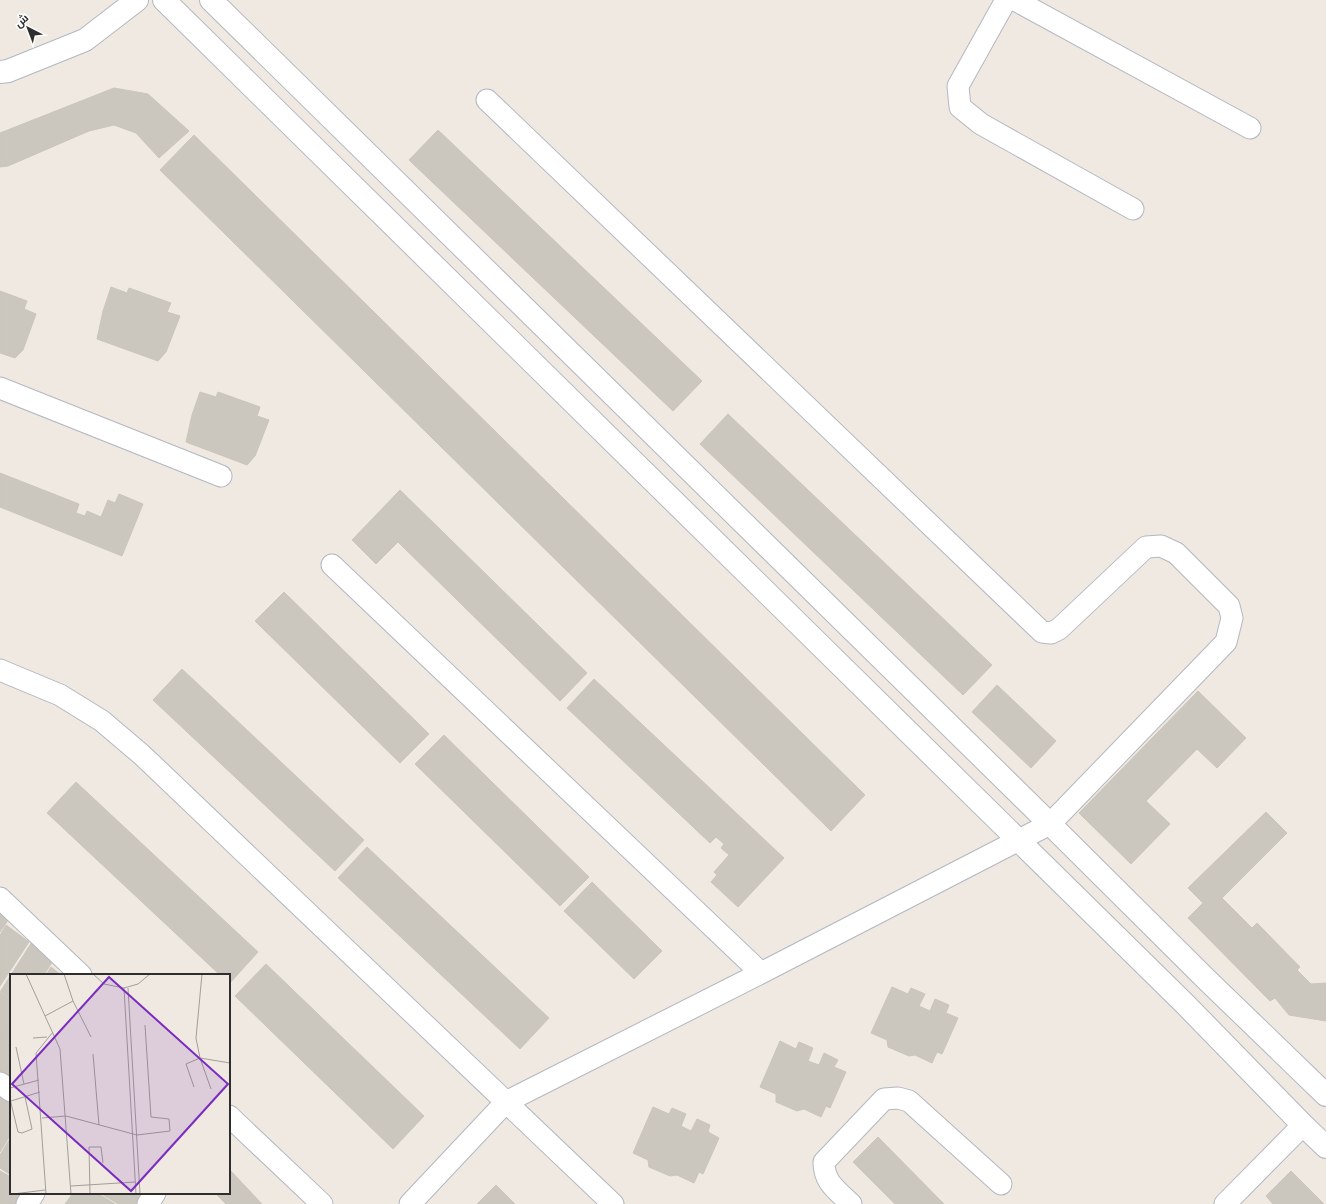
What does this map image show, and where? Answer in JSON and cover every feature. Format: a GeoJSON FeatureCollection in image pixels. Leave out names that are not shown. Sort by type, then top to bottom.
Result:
{"type":"FeatureCollection","features":[{"type":"Feature","properties":{"kind":"main road"},"geometry":{"type":"LineString","coordinates":[[0,72],[8,71],[85,40],[137,0]]}},
{"type":"Feature","properties":{"kind":"main road"},"geometry":{"type":"LineString","coordinates":[[164,0],[1185,1004],[1326,1147]]}},
{"type":"Feature","properties":{"kind":"main road"},"geometry":{"type":"LineString","coordinates":[[211,0],[1207,980],[1326,1095]]}},
{"type":"Feature","properties":{"kind":"street"},"geometry":{"type":"LineString","coordinates":[[1006,0],[958,86],[960,107],[981,124],[1133,209]]}},
{"type":"Feature","properties":{"kind":"street"},"geometry":{"type":"LineString","coordinates":[[1015,0],[1250,128]]}},
{"type":"Feature","properties":{"kind":"street"},"geometry":{"type":"LineString","coordinates":[[410,1204],[506,1102],[1050,824],[1226,642],[1232,618],[1228,606],[1176,553],[1161,546],[1146,547],[1060,629],[1051,633],[1042,632],[487,100]]}},
{"type":"Feature","properties":{"kind":"street"},"geometry":{"type":"LineString","coordinates":[[0,388],[221,476]]}},
{"type":"Feature","properties":{"kind":"street"},"geometry":{"type":"LineString","coordinates":[[332,565],[760,973]]}},
{"type":"Feature","properties":{"kind":"street"},"geometry":{"type":"LineString","coordinates":[[0,670],[60,695],[102,721],[142,755],[613,1204]]}},
{"type":"Feature","properties":{"kind":"street"},"geometry":{"type":"LineString","coordinates":[[0,898],[80,974]]}},
{"type":"Feature","properties":{"kind":"street"},"geometry":{"type":"LineString","coordinates":[[0,1083],[10,1090]]}},
{"type":"Feature","properties":{"kind":"street"},"geometry":{"type":"LineString","coordinates":[[851,1204],[827,1180],[824,1171],[824,1162],[884,1099],[898,1098],[909,1101],[1001,1184]]}},
{"type":"Feature","properties":{"kind":"street"},"geometry":{"type":"LineString","coordinates":[[230,1117],[322,1204]]}},
{"type":"Feature","properties":{"kind":"street"},"geometry":{"type":"LineString","coordinates":[[1225,1204],[1303,1125]]}},
{"type":"Feature","properties":{"kind":"street"},"geometry":{"type":"LineString","coordinates":[[27,1204],[33,1194]]}},
{"type":"Feature","properties":{"kind":"street"},"geometry":{"type":"LineString","coordinates":[[148,1204],[154,1194]]}},
{"type":"Feature","properties":{"kind":"building"},"geometry":{"type":"Polygon","coordinates":[[[114,88],[148,94],[189,131],[159,158],[136,133],[114,125],[89,131],[8,166],[0,167],[0,133],[114,88]]]}},
{"type":"Feature","properties":{"kind":"building"},"geometry":{"type":"Polygon","coordinates":[[[438,130],[702,381],[673,411],[409,160],[438,130]]]}},
{"type":"Feature","properties":{"kind":"building"},"geometry":{"type":"Polygon","coordinates":[[[194,135],[865,795],[831,831],[160,170],[194,135]]]}},
{"type":"Feature","properties":{"kind":"building"},"geometry":{"type":"Polygon","coordinates":[[[111,287],[127,293],[129,288],[171,303],[167,312],[180,316],[166,352],[158,361],[97,339],[103,311],[111,287]]]}},
{"type":"Feature","properties":{"kind":"building"},"geometry":{"type":"Polygon","coordinates":[[[0,291],[27,301],[24,309],[36,314],[23,350],[15,358],[0,353],[0,291]]]}},
{"type":"Feature","properties":{"kind":"building"},"geometry":{"type":"Polygon","coordinates":[[[200,392],[216,397],[218,392],[260,407],[257,416],[269,420],[255,456],[247,465],[186,442],[192,415],[200,392]]]}},
{"type":"Feature","properties":{"kind":"building"},"geometry":{"type":"Polygon","coordinates":[[[728,414],[992,665],[963,695],[700,444],[728,414]]]}},
{"type":"Feature","properties":{"kind":"building"},"geometry":{"type":"Polygon","coordinates":[[[0,473],[79,504],[76,513],[85,516],[87,511],[101,517],[108,500],[115,503],[119,494],[143,504],[122,556],[0,507],[0,473]]]}},
{"type":"Feature","properties":{"kind":"building"},"geometry":{"type":"Polygon","coordinates":[[[400,490],[587,673],[560,701],[398,542],[376,564],[352,540],[400,490]]]}},
{"type":"Feature","properties":{"kind":"building"},"geometry":{"type":"Polygon","coordinates":[[[284,592],[429,734],[400,763],[255,621],[284,592]]]}},
{"type":"Feature","properties":{"kind":"building"},"geometry":{"type":"Polygon","coordinates":[[[182,669],[364,840],[335,871],[153,700],[182,669]]]}},
{"type":"Feature","properties":{"kind":"building"},"geometry":{"type":"Polygon","coordinates":[[[594,679],[784,858],[738,907],[711,882],[717,875],[714,872],[729,855],[721,848],[724,844],[716,837],[710,843],[567,708],[594,679]]]}},
{"type":"Feature","properties":{"kind":"building"},"geometry":{"type":"Polygon","coordinates":[[[997,685],[1056,741],[1031,768],[972,712],[997,685]]]}},
{"type":"Feature","properties":{"kind":"building"},"geometry":{"type":"Polygon","coordinates":[[[1198,691],[1246,738],[1217,768],[1197,749],[1146,801],[1170,824],[1131,864],[1079,813],[1198,691]]]}},
{"type":"Feature","properties":{"kind":"building"},"geometry":{"type":"Polygon","coordinates":[[[444,735],[589,877],[560,906],[415,764],[444,735]]]}},
{"type":"Feature","properties":{"kind":"building"},"geometry":{"type":"Polygon","coordinates":[[[76,782],[258,952],[230,983],[230,974],[219,974],[47,813],[76,782]]]}},
{"type":"Feature","properties":{"kind":"building"},"geometry":{"type":"Polygon","coordinates":[[[1266,812],[1287,833],[1222,898],[1252,928],[1257,923],[1300,967],[1297,970],[1311,984],[1326,983],[1326,1021],[1289,1015],[1275,998],[1270,1001],[1188,918],[1203,903],[1188,888],[1266,812]]]}},
{"type":"Feature","properties":{"kind":"building"},"geometry":{"type":"Polygon","coordinates":[[[367,847],[549,1018],[520,1049],[338,878],[367,847]]]}},
{"type":"Feature","properties":{"kind":"building"},"geometry":{"type":"Polygon","coordinates":[[[592,882],[662,951],[634,979],[564,911],[592,882]]]}},
{"type":"Feature","properties":{"kind":"building"},"geometry":{"type":"Polygon","coordinates":[[[0,909],[10,917],[0,932],[0,909]]]}},
{"type":"Feature","properties":{"kind":"building"},"geometry":{"type":"Polygon","coordinates":[[[6,925],[29,942],[0,986],[0,935],[6,925]]]}},
{"type":"Feature","properties":{"kind":"building"},"geometry":{"type":"Polygon","coordinates":[[[32,942],[54,959],[45,974],[12,974],[32,942]]]}},
{"type":"Feature","properties":{"kind":"building"},"geometry":{"type":"Polygon","coordinates":[[[266,964],[424,1116],[393,1149],[235,996],[266,964]]]}},
{"type":"Feature","properties":{"kind":"building"},"geometry":{"type":"Polygon","coordinates":[[[51,967],[60,974],[47,974],[51,967]]]}},
{"type":"Feature","properties":{"kind":"building"},"geometry":{"type":"Polygon","coordinates":[[[10,976],[10,998],[0,992],[10,976]]]}},
{"type":"Feature","properties":{"kind":"building"},"geometry":{"type":"Polygon","coordinates":[[[892,987],[908,994],[911,988],[925,994],[919,1006],[930,1011],[935,999],[949,1005],[946,1013],[958,1018],[942,1054],[937,1052],[932,1063],[915,1055],[909,1056],[888,1047],[887,1040],[871,1033],[892,987]]]}},
{"type":"Feature","properties":{"kind":"building"},"geometry":{"type":"Polygon","coordinates":[[[0,993],[10,999],[10,1026],[0,1041],[0,993]]]}},
{"type":"Feature","properties":{"kind":"building"},"geometry":{"type":"Polygon","coordinates":[[[10,1026],[10,1077],[0,1071],[0,1041],[10,1026]]]}},
{"type":"Feature","properties":{"kind":"building"},"geometry":{"type":"Polygon","coordinates":[[[780,1041],[796,1049],[799,1042],[813,1048],[808,1061],[819,1065],[824,1053],[838,1060],[834,1067],[846,1072],[830,1108],[826,1106],[821,1117],[804,1109],[797,1111],[776,1102],[776,1094],[760,1087],[780,1041]]]}},
{"type":"Feature","properties":{"kind":"building"},"geometry":{"type":"Polygon","coordinates":[[[0,1095],[10,1101],[10,1136],[0,1152],[0,1095]]]}},
{"type":"Feature","properties":{"kind":"building"},"geometry":{"type":"Polygon","coordinates":[[[653,1107],[669,1114],[672,1108],[686,1114],[681,1126],[691,1131],[697,1119],[710,1125],[708,1132],[719,1138],[703,1174],[699,1172],[694,1183],[677,1175],[670,1176],[649,1167],[648,1160],[633,1153],[653,1107]]]}},
{"type":"Feature","properties":{"kind":"building"},"geometry":{"type":"Polygon","coordinates":[[[878,1137],[944,1204],[895,1204],[853,1162],[878,1137]]]}},
{"type":"Feature","properties":{"kind":"building"},"geometry":{"type":"Polygon","coordinates":[[[10,1139],[10,1174],[0,1168],[0,1155],[10,1139]]]}},
{"type":"Feature","properties":{"kind":"building"},"geometry":{"type":"Polygon","coordinates":[[[230,1170],[262,1204],[226,1204],[216,1194],[230,1194],[230,1170]]]}},
{"type":"Feature","properties":{"kind":"building"},"geometry":{"type":"Polygon","coordinates":[[[0,1171],[10,1176],[10,1194],[27,1194],[21,1204],[0,1204],[0,1171]]]}},
{"type":"Feature","properties":{"kind":"building"},"geometry":{"type":"Polygon","coordinates":[[[1291,1171],[1324,1204],[1273,1204],[1266,1196],[1291,1171]]]}},
{"type":"Feature","properties":{"kind":"building"},"geometry":{"type":"Polygon","coordinates":[[[496,1185],[515,1204],[477,1204],[496,1185]]]}},
{"type":"Feature","properties":{"kind":"building"},"geometry":{"type":"Polygon","coordinates":[[[72,1194],[99,1194],[115,1204],[65,1204],[72,1194]]]}},
{"type":"Feature","properties":{"kind":"building"},"geometry":{"type":"Polygon","coordinates":[[[102,1194],[151,1194],[144,1204],[118,1204],[102,1194]]]}}]}
